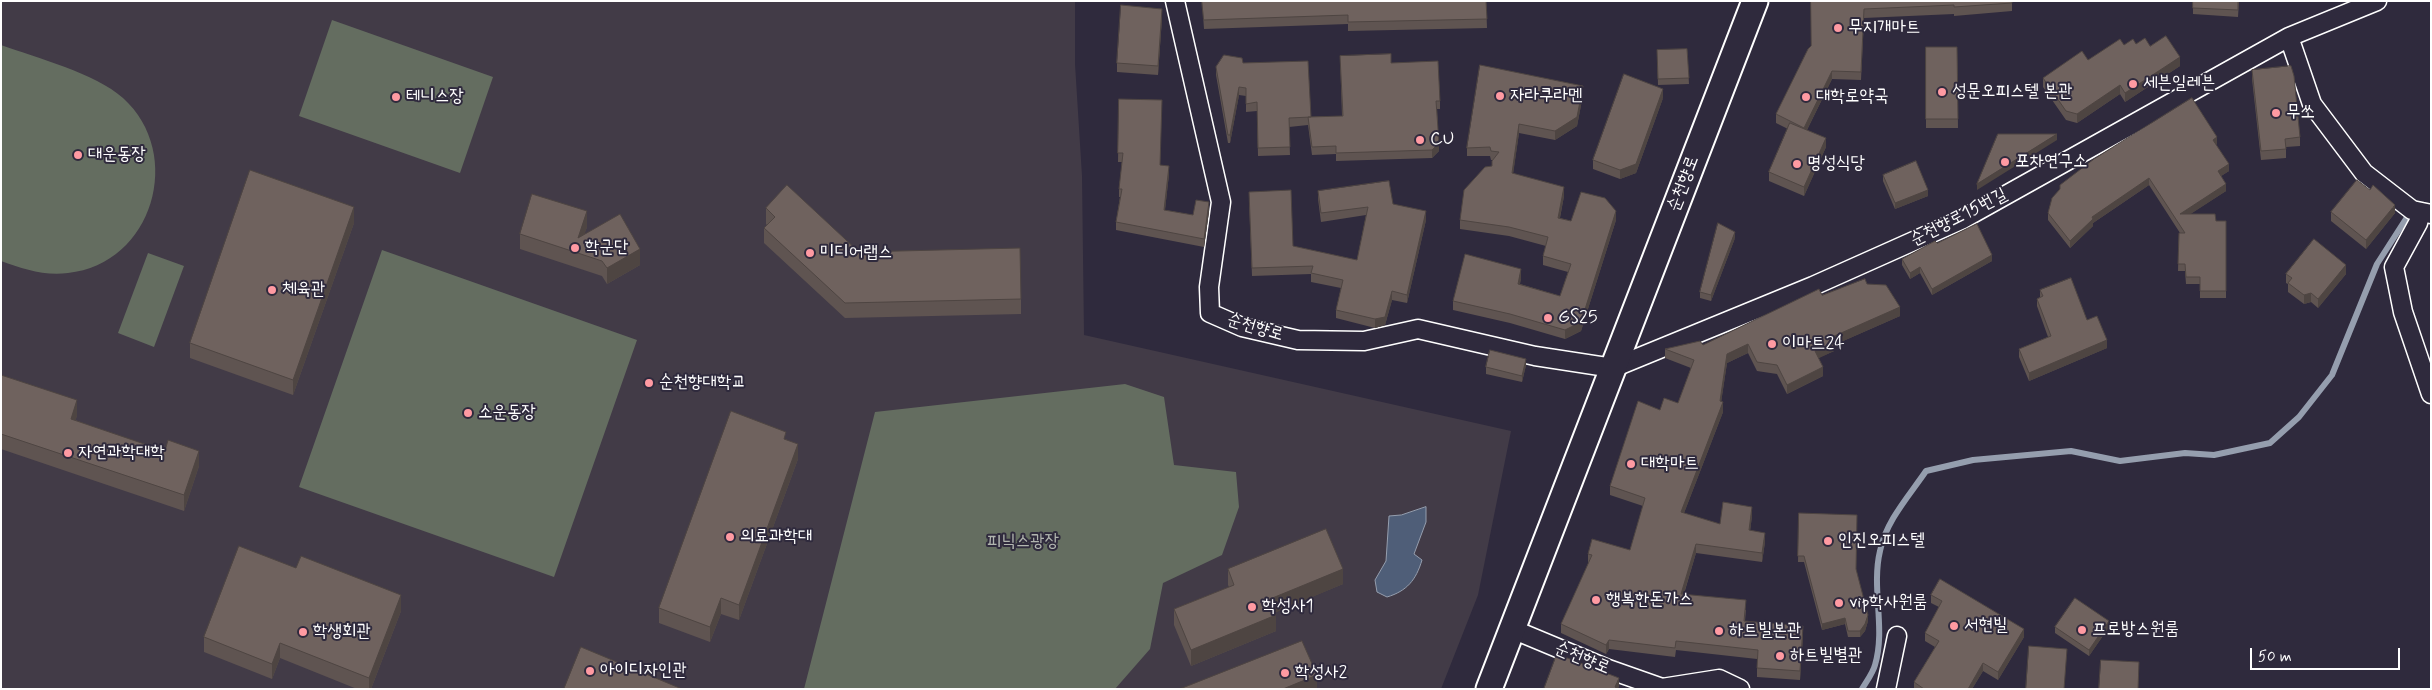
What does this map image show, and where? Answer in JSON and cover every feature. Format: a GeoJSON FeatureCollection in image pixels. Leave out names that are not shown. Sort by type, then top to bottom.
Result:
{"type":"FeatureCollection","features":[{"type":"Feature","properties":{"kind":"main road","name":"순천향로"},"geometry":{"type":"LineString","coordinates":[[1489,689],[1754,1]]}},
{"type":"Feature","properties":{"kind":"street","name":"순천향로"},"geometry":{"type":"LineString","coordinates":[[1175,1],[1221,202],[1209,287],[1210,313],[1242,327],[1298,340],[1364,341],[1418,329],[1535,356],[1613,368]]}},
{"type":"Feature","properties":{"kind":"street","name":"순천향로15번길"},"geometry":{"type":"LineString","coordinates":[[1613,368],[1813,286],[1963,219],[2289,37],[2377,1]]}},
{"type":"Feature","properties":{"kind":"street"},"geometry":{"type":"LineString","coordinates":[[2289,37],[2312,104],[2364,173],[2412,210],[2426,213],[2418,223],[2394,267],[2402,312],[2431,394]]}},
{"type":"Feature","properties":{"kind":"street","name":"순천향로"},"geometry":{"type":"LineString","coordinates":[[1512,629],[1608,670],[1662,688],[1718,679],[1740,689]]}},
{"type":"Feature","properties":{"kind":"street"},"geometry":{"type":"LineString","coordinates":[[1886,689],[1897,636]]}},
{"type":"Feature","properties":{"kind":"shaded area","name":"순천향대학교"},"geometry":{"type":"Polygon","coordinates":[[[1,1],[1075,1],[1075,64],[1082,176],[1084,335],[1511,431],[1478,595],[1441,689],[1,689],[1,1]]]}},
{"type":"Feature","properties":{"kind":"green space","name":"테니스장"},"geometry":{"type":"Polygon","coordinates":[[[332,20],[493,77],[460,173],[299,116],[332,20]]]}},
{"type":"Feature","properties":{"kind":"green space","name":"대운동장"},"geometry":{"type":"Polygon","coordinates":[[[1,45],[65,67],[97,81],[123,98],[142,121],[153,148],[155,176],[151,203],[139,228],[121,250],[97,265],[68,273],[50,274],[1,261],[1,45]]]}},
{"type":"Feature","properties":{"kind":"green space","name":"소운동장"},"geometry":{"type":"Polygon","coordinates":[[[382,250],[637,340],[554,577],[299,487],[382,250]]]}},
{"type":"Feature","properties":{"kind":"green space"},"geometry":{"type":"Polygon","coordinates":[[[148,253],[184,266],[154,347],[118,333],[148,253]]]}},
{"type":"Feature","properties":{"kind":"green space","name":"피닉스광장"},"geometry":{"type":"Polygon","coordinates":[[[1125,384],[1164,397],[1174,465],[1236,472],[1239,507],[1222,555],[1163,583],[1150,649],[1115,689],[804,689],[875,412],[1125,384]]]}},
{"type":"Feature","properties":{"kind":"water"},"geometry":{"type":"Polygon","coordinates":[[[1426,507],[1426,522],[1414,554],[1422,560],[1414,579],[1394,595],[1387,597],[1377,592],[1375,580],[1386,561],[1389,516],[1401,515],[1426,507]]]}},
{"type":"Feature","properties":{"kind":"building"},"geometry":{"type":"Polygon","coordinates":[[[1202,1],[1486,1],[1487,19],[1348,22],[1348,15],[1204,20],[1202,1]]]}},
{"type":"Feature","properties":{"kind":"building"},"geometry":{"type":"Polygon","coordinates":[[[1811,1],[2012,1],[2012,3],[1954,7],[1954,5],[1864,9],[1861,72],[1832,71],[1804,128],[1776,114],[1811,46],[1811,1]]]}},
{"type":"Feature","properties":{"kind":"building"},"geometry":{"type":"Polygon","coordinates":[[[2193,1],[2238,1],[2238,10],[2193,8],[2193,1]]]}},
{"type":"Feature","properties":{"kind":"building"},"geometry":{"type":"Polygon","coordinates":[[[1121,5],[1162,9],[1158,66],[1117,63],[1121,5]]]}},
{"type":"Feature","properties":{"kind":"building"},"geometry":{"type":"Polygon","coordinates":[[[2166,36],[2180,57],[2125,93],[2120,85],[2077,114],[2066,111],[2043,78],[2082,51],[2088,60],[2120,39],[2124,45],[2133,39],[2136,44],[2145,38],[2150,46],[2166,36]]]}},
{"type":"Feature","properties":{"kind":"building","name":"성문오피스텔 본관"},"geometry":{"type":"Polygon","coordinates":[[[1926,47],[1957,47],[1958,119],[1926,119],[1926,47]]]}},
{"type":"Feature","properties":{"kind":"building"},"geometry":{"type":"Polygon","coordinates":[[[1687,49],[1689,78],[1658,79],[1657,50],[1687,49]]]}},
{"type":"Feature","properties":{"kind":"building"},"geometry":{"type":"Polygon","coordinates":[[[1391,54],[1391,63],[1438,61],[1440,101],[1436,101],[1439,143],[1432,150],[1336,153],[1336,146],[1312,147],[1308,117],[1343,116],[1340,56],[1391,54]]]}},
{"type":"Feature","properties":{"kind":"building"},"geometry":{"type":"Polygon","coordinates":[[[1224,55],[1242,58],[1243,63],[1308,61],[1311,117],[1289,118],[1290,147],[1258,148],[1257,102],[1246,104],[1246,88],[1239,87],[1230,135],[1228,135],[1216,67],[1224,55]]]}},
{"type":"Feature","properties":{"kind":"building"},"geometry":{"type":"Polygon","coordinates":[[[1480,65],[1583,86],[1577,117],[1555,131],[1519,124],[1512,173],[1564,187],[1558,218],[1571,221],[1581,192],[1605,198],[1616,211],[1581,322],[1565,330],[1510,314],[1453,301],[1465,254],[1521,269],[1518,284],[1560,296],[1571,264],[1543,256],[1548,237],[1509,227],[1460,220],[1464,190],[1485,167],[1492,166],[1492,161],[1499,152],[1491,151],[1490,147],[1467,148],[1480,65]]]}},
{"type":"Feature","properties":{"kind":"building","name":"무쏘"},"geometry":{"type":"Polygon","coordinates":[[[2291,66],[2294,76],[2300,137],[2285,139],[2286,149],[2261,151],[2252,70],[2291,66]]]}},
{"type":"Feature","properties":{"kind":"building"},"geometry":{"type":"Polygon","coordinates":[[[1624,74],[1663,89],[1636,164],[1620,170],[1593,160],[1624,74]]]}},
{"type":"Feature","properties":{"kind":"building"},"geometry":{"type":"Polygon","coordinates":[[[2192,98],[2217,137],[2213,140],[2229,164],[2218,171],[2226,184],[2180,214],[2215,214],[2216,221],[2226,221],[2226,291],[2200,291],[2200,277],[2186,277],[2185,264],[2178,264],[2179,233],[2185,233],[2149,178],[2092,217],[2093,219],[2070,241],[2048,213],[2052,198],[2060,189],[2060,185],[2094,159],[2192,98]]]}},
{"type":"Feature","properties":{"kind":"building"},"geometry":{"type":"Polygon","coordinates":[[[1119,99],[1162,100],[1160,165],[1169,166],[1164,210],[1193,215],[1196,200],[1209,202],[1204,239],[1116,222],[1122,189],[1119,189],[1123,153],[1118,153],[1119,99]]]}},
{"type":"Feature","properties":{"kind":"building","name":"명성식당"},"geometry":{"type":"Polygon","coordinates":[[[1790,123],[1826,138],[1804,187],[1769,172],[1790,123]]]}},
{"type":"Feature","properties":{"kind":"building","name":"포차연구소"},"geometry":{"type":"Polygon","coordinates":[[[1998,134],[2057,134],[1977,184],[1998,134]]]}},
{"type":"Feature","properties":{"kind":"building"},"geometry":{"type":"Polygon","coordinates":[[[1916,161],[1928,190],[1895,203],[1883,175],[1916,161]]]}},
{"type":"Feature","properties":{"kind":"building","name":"체육관"},"geometry":{"type":"Polygon","coordinates":[[[250,170],[354,207],[293,380],[190,343],[250,170]]]}},
{"type":"Feature","properties":{"kind":"building"},"geometry":{"type":"Polygon","coordinates":[[[2357,180],[2370,190],[2373,185],[2395,205],[2366,240],[2331,212],[2357,180]]]}},
{"type":"Feature","properties":{"kind":"building"},"geometry":{"type":"Polygon","coordinates":[[[1389,181],[1393,204],[1426,211],[1407,295],[1392,291],[1385,317],[1375,319],[1336,310],[1343,280],[1311,273],[1313,266],[1252,268],[1249,192],[1291,190],[1293,246],[1357,260],[1368,207],[1321,213],[1318,191],[1389,181]]]}},
{"type":"Feature","properties":{"kind":"building","name":"미디어랩스"},"geometry":{"type":"Polygon","coordinates":[[[787,185],[859,252],[1020,248],[1021,299],[845,303],[764,228],[775,217],[766,208],[787,185]]]}},
{"type":"Feature","properties":{"kind":"building"},"geometry":{"type":"Polygon","coordinates":[[[532,194],[587,211],[578,238],[620,214],[640,249],[607,268],[602,261],[520,234],[532,194]]]}},
{"type":"Feature","properties":{"kind":"building"},"geometry":{"type":"Polygon","coordinates":[[[1718,223],[1735,232],[1711,295],[1700,292],[1718,223]]]}},
{"type":"Feature","properties":{"kind":"building"},"geometry":{"type":"Polygon","coordinates":[[[1977,224],[1992,255],[1932,289],[1920,267],[1910,273],[1902,259],[1935,241],[1937,243],[1977,224]]]}},
{"type":"Feature","properties":{"kind":"building"},"geometry":{"type":"Polygon","coordinates":[[[2314,239],[2346,265],[2318,299],[2311,293],[2304,295],[2288,283],[2292,278],[2286,274],[2314,239]]]}},
{"type":"Feature","properties":{"kind":"building"},"geometry":{"type":"Polygon","coordinates":[[[2071,278],[2087,320],[2097,316],[2107,340],[2029,373],[2019,349],[2051,336],[2037,299],[2043,296],[2040,290],[2071,278]]]}},
{"type":"Feature","properties":{"kind":"building"},"geometry":{"type":"Polygon","coordinates":[[[1865,279],[1867,284],[1886,285],[1900,307],[1832,337],[1834,342],[1815,351],[1823,367],[1787,385],[1777,365],[1757,362],[1748,344],[1727,354],[1720,401],[1723,402],[1681,512],[1720,524],[1723,502],[1752,507],[1749,530],[1765,533],[1762,553],[1696,544],[1681,594],[1746,600],[1744,621],[1803,626],[1800,671],[1757,668],[1758,650],[1676,641],[1675,648],[1609,640],[1606,645],[1561,624],[1592,555],[1588,554],[1592,539],[1630,550],[1645,498],[1610,486],[1638,401],[1660,410],[1664,398],[1678,403],[1694,360],[1665,349],[1700,341],[1703,345],[1819,289],[1822,295],[1865,279]]]}},
{"type":"Feature","properties":{"kind":"building"},"geometry":{"type":"Polygon","coordinates":[[[1490,350],[1526,359],[1522,376],[1486,367],[1490,350]]]}},
{"type":"Feature","properties":{"kind":"building","name":"자연과학대학"},"geometry":{"type":"Polygon","coordinates":[[[1,375],[77,400],[71,419],[165,451],[168,440],[199,451],[184,495],[1,434],[1,375]]]}},
{"type":"Feature","properties":{"kind":"building","name":"의료과학대"},"geometry":{"type":"Polygon","coordinates":[[[731,411],[786,432],[784,439],[798,444],[739,605],[721,598],[710,627],[659,608],[731,411]]]}},
{"type":"Feature","properties":{"kind":"building"},"geometry":{"type":"Polygon","coordinates":[[[1799,513],[1857,515],[1856,569],[1868,615],[1860,631],[1848,631],[1845,618],[1822,624],[1804,556],[1798,556],[1799,513]]]}},
{"type":"Feature","properties":{"kind":"building","name":"학성사1"},"geometry":{"type":"Polygon","coordinates":[[[1326,529],[1343,569],[1270,599],[1276,615],[1191,650],[1174,609],[1234,585],[1228,569],[1326,529]]]}},
{"type":"Feature","properties":{"kind":"building","name":"학생회관"},"geometry":{"type":"Polygon","coordinates":[[[239,546],[296,568],[301,556],[401,595],[369,678],[280,643],[272,664],[204,637],[239,546]]]}},
{"type":"Feature","properties":{"kind":"building"},"geometry":{"type":"Polygon","coordinates":[[[1940,579],[2024,629],[1998,672],[1983,663],[1968,689],[1924,689],[1914,682],[1939,641],[1925,633],[1942,601],[1931,595],[1940,579]]]}},
{"type":"Feature","properties":{"kind":"building","name":"프로방스원룸"},"geometry":{"type":"Polygon","coordinates":[[[2075,598],[2109,621],[2089,650],[2055,627],[2075,598]]]}},
{"type":"Feature","properties":{"kind":"building"},"geometry":{"type":"Polygon","coordinates":[[[1302,641],[1317,675],[1283,689],[1180,689],[1302,641]]]}},
{"type":"Feature","properties":{"kind":"building"},"geometry":{"type":"Polygon","coordinates":[[[2029,646],[2067,649],[2064,689],[2026,689],[2029,646]]]}},
{"type":"Feature","properties":{"kind":"building"},"geometry":{"type":"Polygon","coordinates":[[[581,647],[682,689],[564,689],[581,647]]]}},
{"type":"Feature","properties":{"kind":"building"},"geometry":{"type":"Polygon","coordinates":[[[1557,654],[1619,678],[1615,687],[1619,689],[1544,689],[1557,654]]]}},
{"type":"Feature","properties":{"kind":"building"},"geometry":{"type":"Polygon","coordinates":[[[2101,660],[2139,662],[2138,689],[2099,689],[2101,660]]]}},
{"type":"Feature","properties":{"kind":"waterway"},"geometry":{"type":"LineString","coordinates":[[1862,689],[1874,668],[1878,651],[1877,580],[1883,540],[1899,509],[1926,471],[1973,460],[2071,451],[2120,461],[2185,453],[2214,455],[2270,443],[2299,417],[2332,375],[2377,264],[2411,211]]}},
{"type":"Feature","properties":{"kind":"place","name":"무지개마트"},"geometry":{"type":"Point","coordinates":[1838,28]}},
{"type":"Feature","properties":{"kind":"place","name":"세븐일레븐"},"geometry":{"type":"Point","coordinates":[2133,84]}},
{"type":"Feature","properties":{"kind":"place","name":"성문오피스텔 본관"},"geometry":{"type":"Point","coordinates":[1942,92]}},
{"type":"Feature","properties":{"kind":"place","name":"자라쿠라멘"},"geometry":{"type":"Point","coordinates":[1500,96]}},
{"type":"Feature","properties":{"kind":"place","name":"테니스장"},"geometry":{"type":"Point","coordinates":[396,97]}},
{"type":"Feature","properties":{"kind":"place","name":"대학로약국"},"geometry":{"type":"Point","coordinates":[1806,97]}},
{"type":"Feature","properties":{"kind":"place","name":"무쏘"},"geometry":{"type":"Point","coordinates":[2276,113]}},
{"type":"Feature","properties":{"kind":"place","name":"CU"},"geometry":{"type":"Point","coordinates":[1420,140]}},
{"type":"Feature","properties":{"kind":"place","name":"대운동장"},"geometry":{"type":"Point","coordinates":[78,155]}},
{"type":"Feature","properties":{"kind":"place","name":"포차연구소"},"geometry":{"type":"Point","coordinates":[2005,162]}},
{"type":"Feature","properties":{"kind":"place","name":"명성식당"},"geometry":{"type":"Point","coordinates":[1797,164]}},
{"type":"Feature","properties":{"kind":"place","name":"학군단"},"geometry":{"type":"Point","coordinates":[575,248]}},
{"type":"Feature","properties":{"kind":"place","name":"미디어랩스"},"geometry":{"type":"Point","coordinates":[810,253]}},
{"type":"Feature","properties":{"kind":"place","name":"체육관"},"geometry":{"type":"Point","coordinates":[272,290]}},
{"type":"Feature","properties":{"kind":"place","name":"GS25"},"geometry":{"type":"Point","coordinates":[1548,318]}},
{"type":"Feature","properties":{"kind":"place","name":"이마트24"},"geometry":{"type":"Point","coordinates":[1772,344]}},
{"type":"Feature","properties":{"kind":"place","name":"순천향대학교"},"geometry":{"type":"Point","coordinates":[649,383]}},
{"type":"Feature","properties":{"kind":"place","name":"소운동장"},"geometry":{"type":"Point","coordinates":[468,413]}},
{"type":"Feature","properties":{"kind":"place","name":"자연과학대학"},"geometry":{"type":"Point","coordinates":[68,453]}},
{"type":"Feature","properties":{"kind":"place","name":"대학마트"},"geometry":{"type":"Point","coordinates":[1631,464]}},
{"type":"Feature","properties":{"kind":"place","name":"의료과학대"},"geometry":{"type":"Point","coordinates":[730,537]}},
{"type":"Feature","properties":{"kind":"place","name":"인진오피스텔"},"geometry":{"type":"Point","coordinates":[1828,541]}},
{"type":"Feature","properties":{"kind":"place","name":"행복한돈가스"},"geometry":{"type":"Point","coordinates":[1596,600]}},
{"type":"Feature","properties":{"kind":"place","name":"vip학사원룸"},"geometry":{"type":"Point","coordinates":[1839,603]}},
{"type":"Feature","properties":{"kind":"place","name":"학성사1"},"geometry":{"type":"Point","coordinates":[1252,607]}},
{"type":"Feature","properties":{"kind":"place","name":"서현빌"},"geometry":{"type":"Point","coordinates":[1954,626]}},
{"type":"Feature","properties":{"kind":"place","name":"프로방스원룸"},"geometry":{"type":"Point","coordinates":[2082,630]}},
{"type":"Feature","properties":{"kind":"place","name":"하트빌본관"},"geometry":{"type":"Point","coordinates":[1719,631]}},
{"type":"Feature","properties":{"kind":"place","name":"학생회관"},"geometry":{"type":"Point","coordinates":[303,632]}},
{"type":"Feature","properties":{"kind":"place","name":"하트빌별관"},"geometry":{"type":"Point","coordinates":[1780,656]}},
{"type":"Feature","properties":{"kind":"place","name":"아이디자인관"},"geometry":{"type":"Point","coordinates":[590,671]}},
{"type":"Feature","properties":{"kind":"place","name":"학성사2"},"geometry":{"type":"Point","coordinates":[1285,673]}}]}
